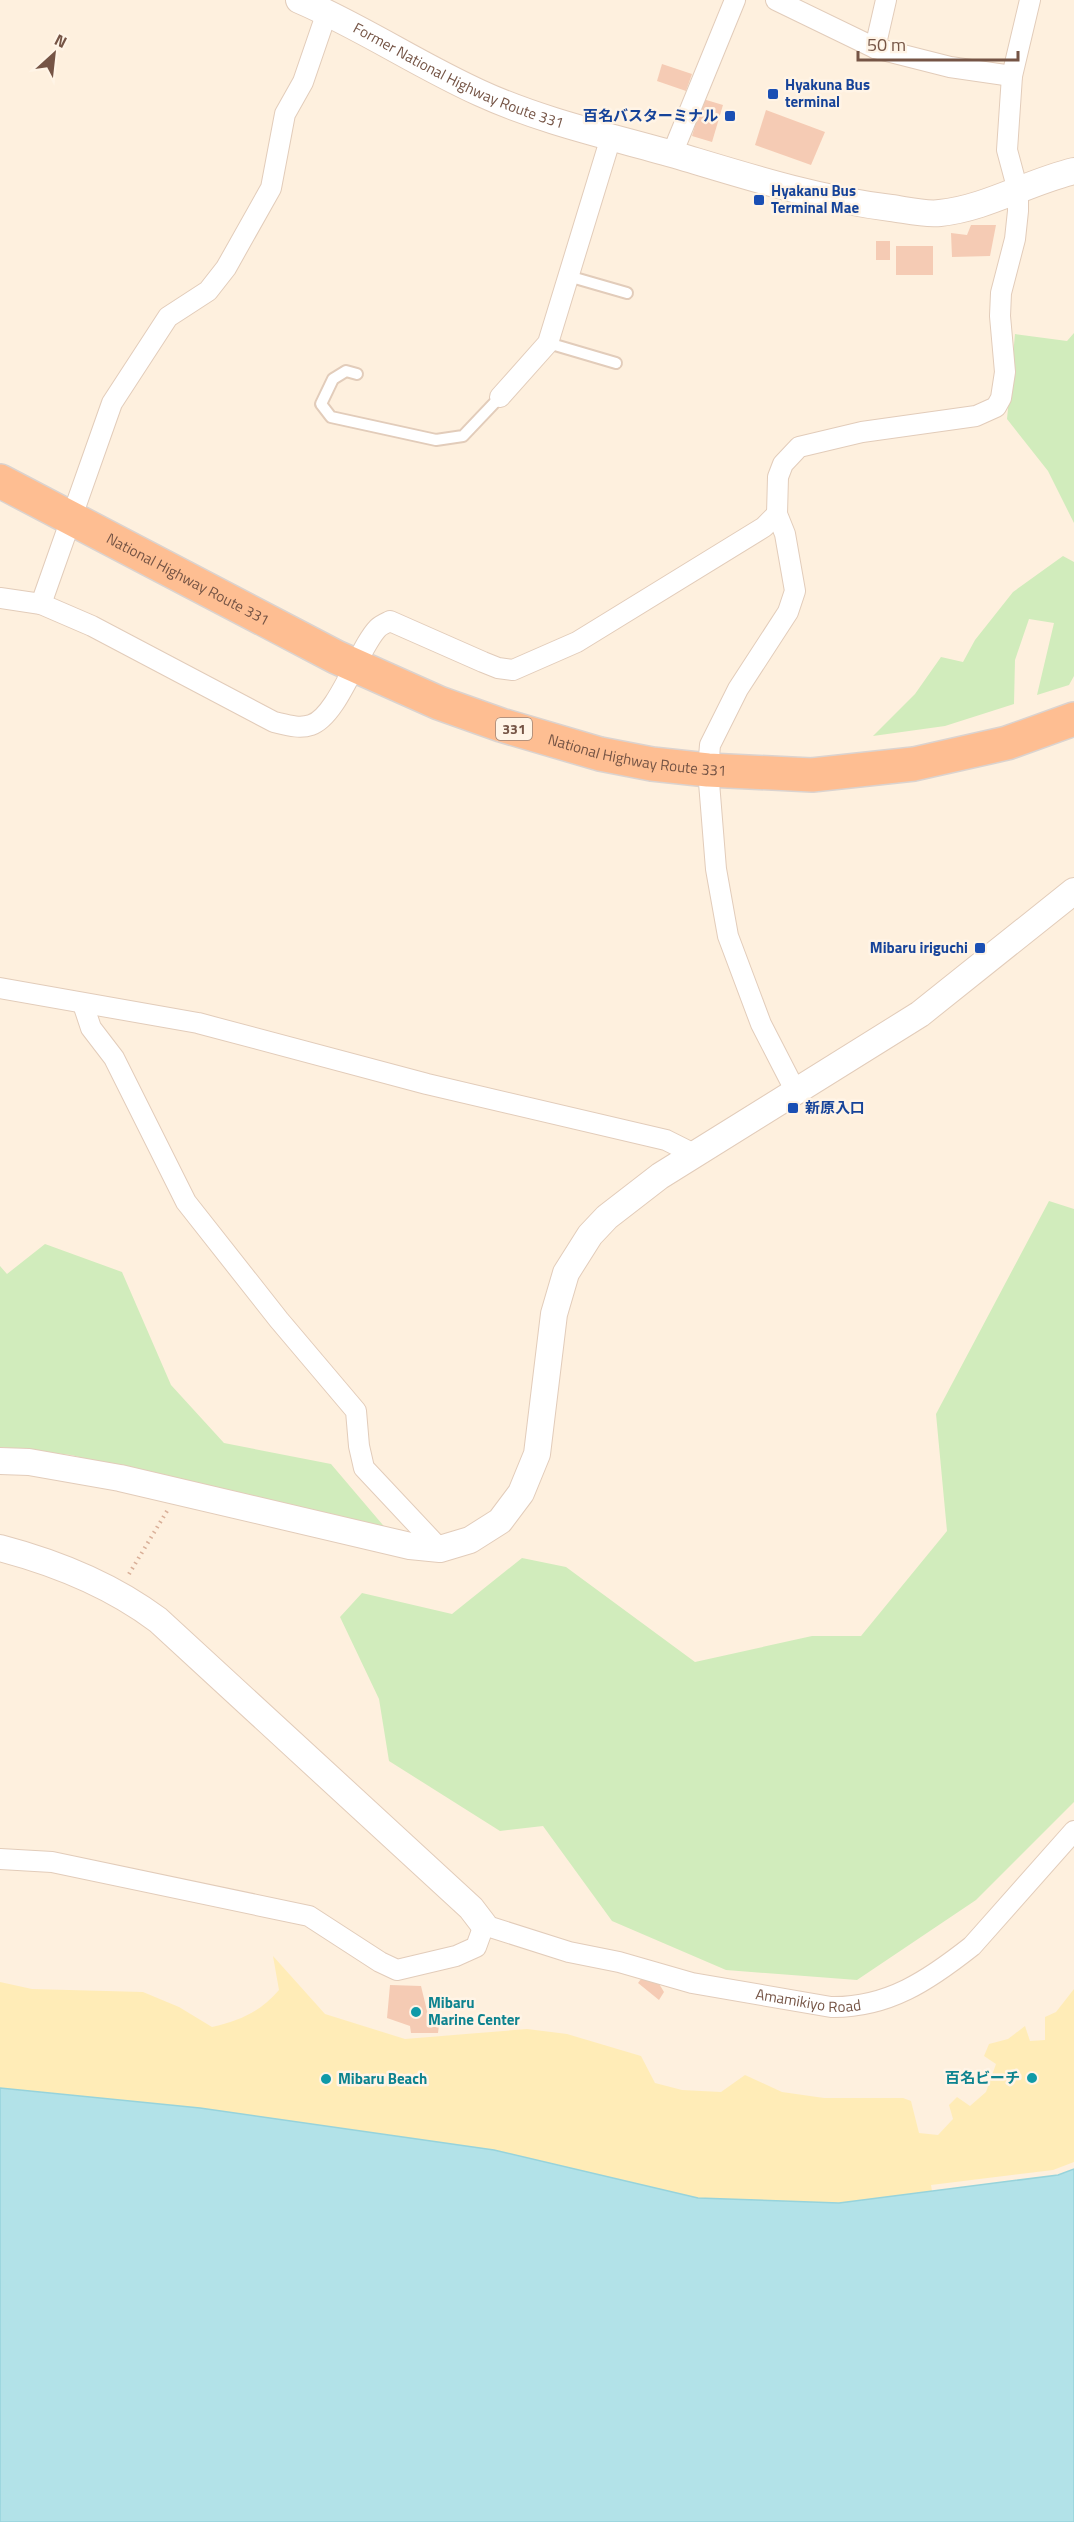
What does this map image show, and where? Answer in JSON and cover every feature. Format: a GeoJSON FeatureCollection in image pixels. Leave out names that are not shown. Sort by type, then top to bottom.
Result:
{"type":"FeatureCollection","features":[{"type":"Feature","properties":{"kind":"highway","name":"National Highway Route 331"},"geometry":{"type":"LineString","coordinates":[[0,481],[357,666],[439,703],[600,754],[652,764],[708,770],[812,775],[914,764],[1007,743],[1074,719]]}},
{"type":"Feature","properties":{"kind":"street","name":"Former National Highway Route 331"},"geometry":{"type":"LineString","coordinates":[[299,0],[327,12],[447,78],[515,108],[806,193],[861,204],[937,214],[961,210],[1074,171]]}},
{"type":"Feature","properties":{"kind":"street"},"geometry":{"type":"LineString","coordinates":[[672,154],[735,0]]}},
{"type":"Feature","properties":{"kind":"street"},"geometry":{"type":"LineString","coordinates":[[776,0],[875,48],[950,68],[1012,76]]}},
{"type":"Feature","properties":{"kind":"street"},"geometry":{"type":"LineString","coordinates":[[875,48],[886,0]]}},
{"type":"Feature","properties":{"kind":"street"},"geometry":{"type":"LineString","coordinates":[[796,1092],[761,1024],[728,936],[716,869],[708,770],[713,738],[743,680],[788,612],[795,591],[785,534],[777,514],[778,477],[783,465],[799,447],[862,432],[976,416],[996,408],[1004,388],[1005,372],[1000,316],[1001,293],[1008,272],[1018,223],[1018,190],[1007,150],[1012,76],[1030,0]]}},
{"type":"Feature","properties":{"kind":"street"},"geometry":{"type":"LineString","coordinates":[[40,604],[72,519],[104,421],[124,382],[168,317],[207,291],[226,268],[271,188],[285,114],[303,82],[327,12]]}},
{"type":"Feature","properties":{"kind":"street"},"geometry":{"type":"LineString","coordinates":[[500,397],[548,343],[611,137]]}},
{"type":"Feature","properties":{"kind":"street"},"geometry":{"type":"LineString","coordinates":[[0,598],[40,604],[92,626],[274,722],[301,727],[315,724],[324,715],[357,666],[371,637],[379,627],[390,621],[498,668],[513,670],[577,642],[764,526],[777,514]]}},
{"type":"Feature","properties":{"kind":"street"},"geometry":{"type":"LineString","coordinates":[[0,1461],[28,1462],[120,1479],[410,1546],[440,1549],[470,1540],[500,1521],[512,1507],[529,1476],[537,1454],[554,1314],[566,1273],[590,1235],[607,1218],[660,1176],[920,1014],[1074,891]]}},
{"type":"Feature","properties":{"kind":"street"},"geometry":{"type":"LineString","coordinates":[[0,988],[198,1023],[427,1084],[666,1140],[694,1154]]}},
{"type":"Feature","properties":{"kind":"street"},"geometry":{"type":"LineString","coordinates":[[83,1004],[91,1028],[114,1058],[186,1202],[279,1320],[356,1411],[359,1446],[364,1468],[440,1549]]}},
{"type":"Feature","properties":{"kind":"street"},"geometry":{"type":"LineString","coordinates":[[0,1548],[75,1572],[133,1601],[158,1620],[471,1908],[484,1925],[476,1947],[456,1956],[398,1970],[380,1962],[309,1916],[52,1862],[0,1859]]}},
{"type":"Feature","properties":{"kind":"street","name":"Amamikiyo Road"},"geometry":{"type":"LineString","coordinates":[[484,1925],[569,1952],[620,1962],[692,1983],[831,2007],[871,2004],[894,1997],[907,1990],[972,1946],[1074,1831]]}},
{"type":"Feature","properties":{"kind":"lane"},"geometry":{"type":"LineString","coordinates":[[568,276],[627,293]]}},
{"type":"Feature","properties":{"kind":"lane"},"geometry":{"type":"LineString","coordinates":[[548,343],[616,363]]}},
{"type":"Feature","properties":{"kind":"lane"},"geometry":{"type":"LineString","coordinates":[[357,374],[346,371],[333,379],[321,404],[331,417],[436,440],[463,436],[500,397]]}},
{"type":"Feature","properties":{"kind":"path"},"geometry":{"type":"LineString","coordinates":[[118,1593],[171,1506]]}},
{"type":"Feature","properties":{"kind":"green space"},"geometry":{"type":"Polygon","coordinates":[[[1074,333],[1074,523],[1048,471],[1007,419],[1015,334],[1067,341],[1074,333]]]}},
{"type":"Feature","properties":{"kind":"green space"},"geometry":{"type":"Polygon","coordinates":[[[1063,556],[1074,562],[1074,676],[1069,685],[1037,695],[1054,623],[1029,619],[1015,660],[1014,704],[945,726],[873,736],[915,694],[941,657],[963,662],[975,640],[1013,592],[1063,556]]]}},
{"type":"Feature","properties":{"kind":"green space"},"geometry":{"type":"Polygon","coordinates":[[[1049,1201],[1074,1209],[1074,1802],[976,1900],[857,1980],[726,1970],[612,1921],[543,1826],[500,1831],[389,1761],[379,1699],[340,1617],[362,1593],[452,1614],[522,1558],[566,1567],[695,1662],[812,1636],[861,1636],[947,1531],[936,1414],[1049,1201]]]}},
{"type":"Feature","properties":{"kind":"green space"},"geometry":{"type":"Polygon","coordinates":[[[45,1244],[122,1272],[171,1385],[224,1443],[331,1464],[388,1531],[71,1455],[0,1447],[0,1266],[7,1274],[45,1244]]]}},
{"type":"Feature","properties":{"kind":"sand","name":"Mibaru Beach"},"geometry":{"type":"Polygon","coordinates":[[[273,1956],[325,2014],[405,2039],[527,2029],[567,2034],[641,2056],[655,2083],[682,2090],[721,2092],[745,2075],[782,2092],[824,2098],[903,2098],[911,2101],[919,2133],[938,2135],[953,2119],[949,2105],[957,2097],[970,2106],[986,2092],[996,2064],[984,2056],[989,2044],[1008,2039],[1025,2026],[1030,2041],[1045,2040],[1045,2017],[1056,2012],[1074,1989],[1074,2162],[1053,2170],[931,2185],[932,2191],[839,2203],[698,2198],[494,2150],[200,2108],[0,2088],[0,1982],[32,1989],[143,1992],[179,2007],[212,2027],[257,2010],[279,1990],[273,1956]]]}},
{"type":"Feature","properties":{"kind":"water"},"geometry":{"type":"Polygon","coordinates":[[[0,2088],[200,2108],[494,2150],[698,2198],[839,2203],[1058,2175],[1074,2169],[1074,2522],[0,2522],[0,2088]]]}},
{"type":"Feature","properties":{"kind":"building"},"geometry":{"type":"Polygon","coordinates":[[[662,64],[692,74],[686,91],[657,81],[662,64]]]}},
{"type":"Feature","properties":{"kind":"building"},"geometry":{"type":"Polygon","coordinates":[[[703,99],[723,105],[712,142],[692,136],[703,99]]]}},
{"type":"Feature","properties":{"kind":"building"},"geometry":{"type":"Polygon","coordinates":[[[766,110],[825,132],[811,165],[755,145],[766,110]]]}},
{"type":"Feature","properties":{"kind":"building"},"geometry":{"type":"Polygon","coordinates":[[[971,225],[996,225],[990,256],[952,257],[951,233],[967,235],[971,225]]]}},
{"type":"Feature","properties":{"kind":"building"},"geometry":{"type":"Polygon","coordinates":[[[876,241],[890,241],[890,260],[876,260],[876,241]]]}},
{"type":"Feature","properties":{"kind":"building"},"geometry":{"type":"Polygon","coordinates":[[[896,246],[933,246],[933,275],[896,275],[896,246]]]}},
{"type":"Feature","properties":{"kind":"building"},"geometry":{"type":"Polygon","coordinates":[[[641,1979],[658,1982],[664,1992],[659,2000],[638,1983],[641,1979]]]}},
{"type":"Feature","properties":{"kind":"building"},"geometry":{"type":"Polygon","coordinates":[[[390,1985],[421,1986],[428,2015],[440,2017],[438,2033],[411,2033],[410,2026],[387,2018],[390,1985]]]}},
{"type":"Feature","properties":{"kind":"place","name":"Hyakuna Bus terminal"},"geometry":{"type":"Point","coordinates":[773,94]}},
{"type":"Feature","properties":{"kind":"place","name":"百名バスターミナル"},"geometry":{"type":"Point","coordinates":[730,116]}},
{"type":"Feature","properties":{"kind":"place","name":"Hyakanu Bus Terminal Mae"},"geometry":{"type":"Point","coordinates":[759,200]}},
{"type":"Feature","properties":{"kind":"place","name":"Mibaru iriguchi"},"geometry":{"type":"Point","coordinates":[980,948]}},
{"type":"Feature","properties":{"kind":"place","name":"新原入口"},"geometry":{"type":"Point","coordinates":[793,1108]}},
{"type":"Feature","properties":{"kind":"place","name":"Mibaru Marine Center"},"geometry":{"type":"Point","coordinates":[416,2012]}},
{"type":"Feature","properties":{"kind":"place","name":"百名ビーチ"},"geometry":{"type":"Point","coordinates":[1032,2078]}},
{"type":"Feature","properties":{"kind":"place","name":"Mibaru Beach"},"geometry":{"type":"Point","coordinates":[326,2079]}}]}
